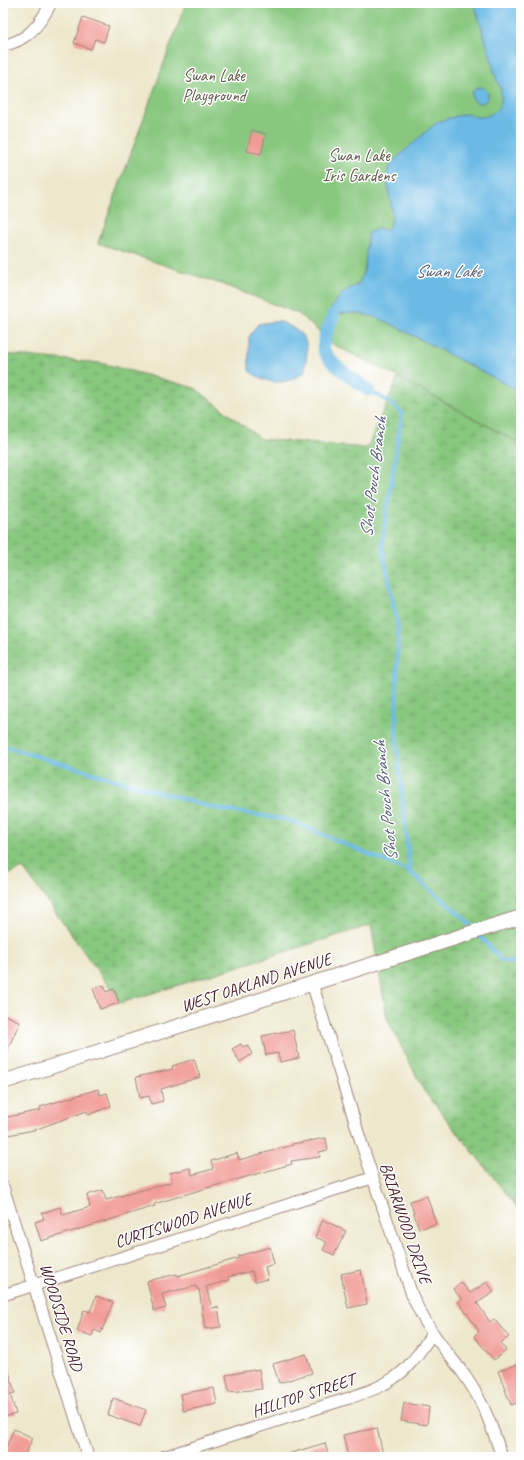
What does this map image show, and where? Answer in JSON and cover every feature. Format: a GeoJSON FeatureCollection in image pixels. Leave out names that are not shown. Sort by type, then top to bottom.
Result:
{"type":"FeatureCollection","features":[{"type":"Feature","properties":{"kind":"street"},"geometry":{"type":"LineString","coordinates":[[3,45],[17,41],[34,30],[45,16],[51,3]]}},
{"type":"Feature","properties":{"kind":"street","name":"WEST OAKLAND AVENUE"},"geometry":{"type":"LineString","coordinates":[[3,1082],[521,917]]}},
{"type":"Feature","properties":{"kind":"street","name":"BRIARWOOD DRIVE"},"geometry":{"type":"LineString","coordinates":[[312,983],[372,1178],[412,1295],[420,1313],[459,1367],[476,1394],[491,1426],[502,1457]]}},
{"type":"Feature","properties":{"kind":"street","name":"CURTISWOOD AVENUE"},"geometry":{"type":"LineString","coordinates":[[3,1295],[372,1178]]}},
{"type":"Feature","properties":{"kind":"street","name":"WOODSIDE ROAD"},"geometry":{"type":"LineString","coordinates":[[3,1187],[88,1457]]}},
{"type":"Feature","properties":{"kind":"street","name":"HILLTOP STREET"},"geometry":{"type":"LineString","coordinates":[[164,1457],[376,1388],[394,1378],[404,1370],[433,1333]]}},
{"type":"Feature","properties":{"kind":"green space","name":"Swan Lake Iris Gardens"},"geometry":{"type":"Polygon","coordinates":[[[186,3],[521,3],[521,444],[398,377],[334,345],[299,314],[224,285],[98,243],[186,3]]]}},
{"type":"Feature","properties":{"kind":"green space"},"geometry":{"type":"Polygon","coordinates":[[[3,354],[101,363],[195,388],[261,439],[367,448],[398,377],[521,444],[521,1212],[424,1091],[387,1018],[371,925],[121,1003],[23,868],[3,877],[3,354]]]}},
{"type":"Feature","properties":{"kind":"water","name":"Swan Lake"},"geometry":{"type":"Polygon","coordinates":[[[474,3],[521,3],[521,392],[387,322],[362,314],[334,314],[331,308],[343,292],[359,284],[365,267],[368,233],[378,228],[386,230],[391,223],[392,216],[387,178],[390,165],[438,122],[467,114],[476,117],[486,116],[495,111],[499,106],[501,101],[501,90],[495,75],[474,3]]]}},
{"type":"Feature","properties":{"kind":"water"},"geometry":{"type":"Polygon","coordinates":[[[480,87],[486,89],[488,95],[486,101],[480,103],[474,101],[472,95],[474,89],[480,87]]]}},
{"type":"Feature","properties":{"kind":"water"},"geometry":{"type":"Polygon","coordinates":[[[279,321],[302,335],[307,346],[304,373],[283,382],[263,379],[249,371],[249,337],[258,324],[279,321]]]}},
{"type":"Feature","properties":{"kind":"building"},"geometry":{"type":"Polygon","coordinates":[[[83,17],[109,26],[104,42],[95,39],[91,49],[74,43],[83,17]]]}},
{"type":"Feature","properties":{"kind":"building"},"geometry":{"type":"Polygon","coordinates":[[[252,130],[266,134],[261,154],[247,151],[252,130]]]}},
{"type":"Feature","properties":{"kind":"building"},"geometry":{"type":"Polygon","coordinates":[[[104,985],[106,992],[114,989],[119,1003],[100,1009],[93,988],[104,985]]]}},
{"type":"Feature","properties":{"kind":"building"},"geometry":{"type":"Polygon","coordinates":[[[3,1014],[20,1022],[3,1059],[3,1014]]]}},
{"type":"Feature","properties":{"kind":"building"},"geometry":{"type":"Polygon","coordinates":[[[293,1030],[299,1058],[280,1062],[278,1053],[266,1055],[262,1036],[293,1030]]]}},
{"type":"Feature","properties":{"kind":"building"},"geometry":{"type":"Polygon","coordinates":[[[241,1044],[243,1047],[247,1045],[252,1054],[240,1062],[232,1049],[241,1044]]]}},
{"type":"Feature","properties":{"kind":"building"},"geometry":{"type":"Polygon","coordinates":[[[194,1059],[200,1077],[161,1089],[163,1101],[151,1104],[149,1096],[140,1098],[136,1077],[173,1069],[172,1066],[194,1059]]]}},
{"type":"Feature","properties":{"kind":"building"},"geometry":{"type":"Polygon","coordinates":[[[98,1089],[100,1095],[107,1093],[111,1106],[88,1115],[87,1111],[34,1130],[3,1136],[3,1118],[41,1110],[40,1107],[98,1089]]]}},
{"type":"Feature","properties":{"kind":"building"},"geometry":{"type":"Polygon","coordinates":[[[326,1138],[328,1150],[319,1152],[320,1157],[291,1161],[292,1164],[154,1204],[155,1206],[41,1241],[35,1222],[44,1219],[42,1213],[60,1207],[63,1215],[90,1207],[87,1195],[103,1190],[106,1200],[172,1182],[170,1173],[190,1168],[192,1175],[213,1169],[211,1161],[237,1153],[239,1160],[293,1145],[292,1144],[326,1138]]]}},
{"type":"Feature","properties":{"kind":"building"},"geometry":{"type":"Polygon","coordinates":[[[427,1196],[436,1224],[419,1229],[410,1201],[427,1196]]]}},
{"type":"Feature","properties":{"kind":"building"},"geometry":{"type":"Polygon","coordinates":[[[323,1220],[346,1231],[334,1255],[323,1250],[327,1242],[315,1237],[323,1220]]]}},
{"type":"Feature","properties":{"kind":"building"},"geometry":{"type":"Polygon","coordinates":[[[270,1247],[274,1264],[265,1267],[268,1279],[255,1282],[252,1271],[228,1277],[229,1280],[206,1287],[212,1308],[218,1307],[221,1327],[205,1329],[199,1289],[197,1290],[196,1286],[162,1294],[166,1308],[154,1311],[147,1281],[177,1274],[177,1276],[239,1258],[238,1256],[270,1247]]]}},
{"type":"Feature","properties":{"kind":"building"},"geometry":{"type":"Polygon","coordinates":[[[361,1270],[367,1304],[348,1308],[341,1274],[361,1270]]]}},
{"type":"Feature","properties":{"kind":"building"},"geometry":{"type":"Polygon","coordinates":[[[461,1282],[470,1293],[487,1282],[494,1292],[477,1303],[490,1322],[494,1319],[509,1337],[500,1343],[506,1350],[494,1360],[474,1336],[479,1331],[458,1301],[462,1299],[453,1289],[461,1282]]]}},
{"type":"Feature","properties":{"kind":"building"},"geometry":{"type":"Polygon","coordinates":[[[96,1296],[113,1302],[101,1333],[94,1330],[92,1336],[77,1331],[84,1310],[90,1312],[96,1296]]]}},
{"type":"Feature","properties":{"kind":"building"},"geometry":{"type":"Polygon","coordinates":[[[306,1354],[312,1373],[279,1383],[273,1364],[306,1354]]]}},
{"type":"Feature","properties":{"kind":"building"},"geometry":{"type":"Polygon","coordinates":[[[3,1361],[6,1361],[15,1393],[10,1394],[16,1414],[3,1417],[3,1361]]]}},
{"type":"Feature","properties":{"kind":"building"},"geometry":{"type":"Polygon","coordinates":[[[521,1363],[521,1402],[511,1405],[498,1371],[521,1363]]]}},
{"type":"Feature","properties":{"kind":"building"},"geometry":{"type":"Polygon","coordinates":[[[259,1369],[262,1389],[229,1392],[226,1375],[259,1369]]]}},
{"type":"Feature","properties":{"kind":"building"},"geometry":{"type":"Polygon","coordinates":[[[214,1388],[217,1404],[183,1411],[180,1394],[214,1388]]]}},
{"type":"Feature","properties":{"kind":"building"},"geometry":{"type":"Polygon","coordinates":[[[113,1398],[146,1410],[140,1426],[108,1415],[113,1398]]]}},
{"type":"Feature","properties":{"kind":"building"},"geometry":{"type":"Polygon","coordinates":[[[404,1403],[429,1407],[427,1425],[401,1421],[404,1403]]]}},
{"type":"Feature","properties":{"kind":"building"},"geometry":{"type":"Polygon","coordinates":[[[377,1428],[383,1454],[368,1457],[348,1457],[343,1435],[377,1428]]]}},
{"type":"Feature","properties":{"kind":"building"},"geometry":{"type":"Polygon","coordinates":[[[14,1429],[33,1438],[24,1457],[3,1457],[3,1454],[14,1429]]]}},
{"type":"Feature","properties":{"kind":"building"},"geometry":{"type":"Polygon","coordinates":[[[325,1443],[329,1457],[289,1457],[288,1454],[325,1443]]]}},
{"type":"Feature","properties":{"kind":"waterway","name":"Shot Pouch Branch"},"geometry":{"type":"LineString","coordinates":[[334,314],[326,334],[323,349],[337,367],[368,390]]}},
{"type":"Feature","properties":{"kind":"waterway","name":"Shot Pouch Branch"},"geometry":{"type":"LineString","coordinates":[[368,390],[388,401],[402,413],[382,545],[398,628],[396,732],[410,872]]}},
{"type":"Feature","properties":{"kind":"waterway"},"geometry":{"type":"LineString","coordinates":[[3,746],[218,809],[289,820],[410,872],[463,917],[474,929]]}},
{"type":"Feature","properties":{"kind":"waterway"},"geometry":{"type":"LineString","coordinates":[[478,934],[502,961],[521,963]]}},
{"type":"Feature","properties":{"kind":"park label","name":"Swan Lake Playground"},"geometry":{"type":"Point","coordinates":[214,85]}}]}
